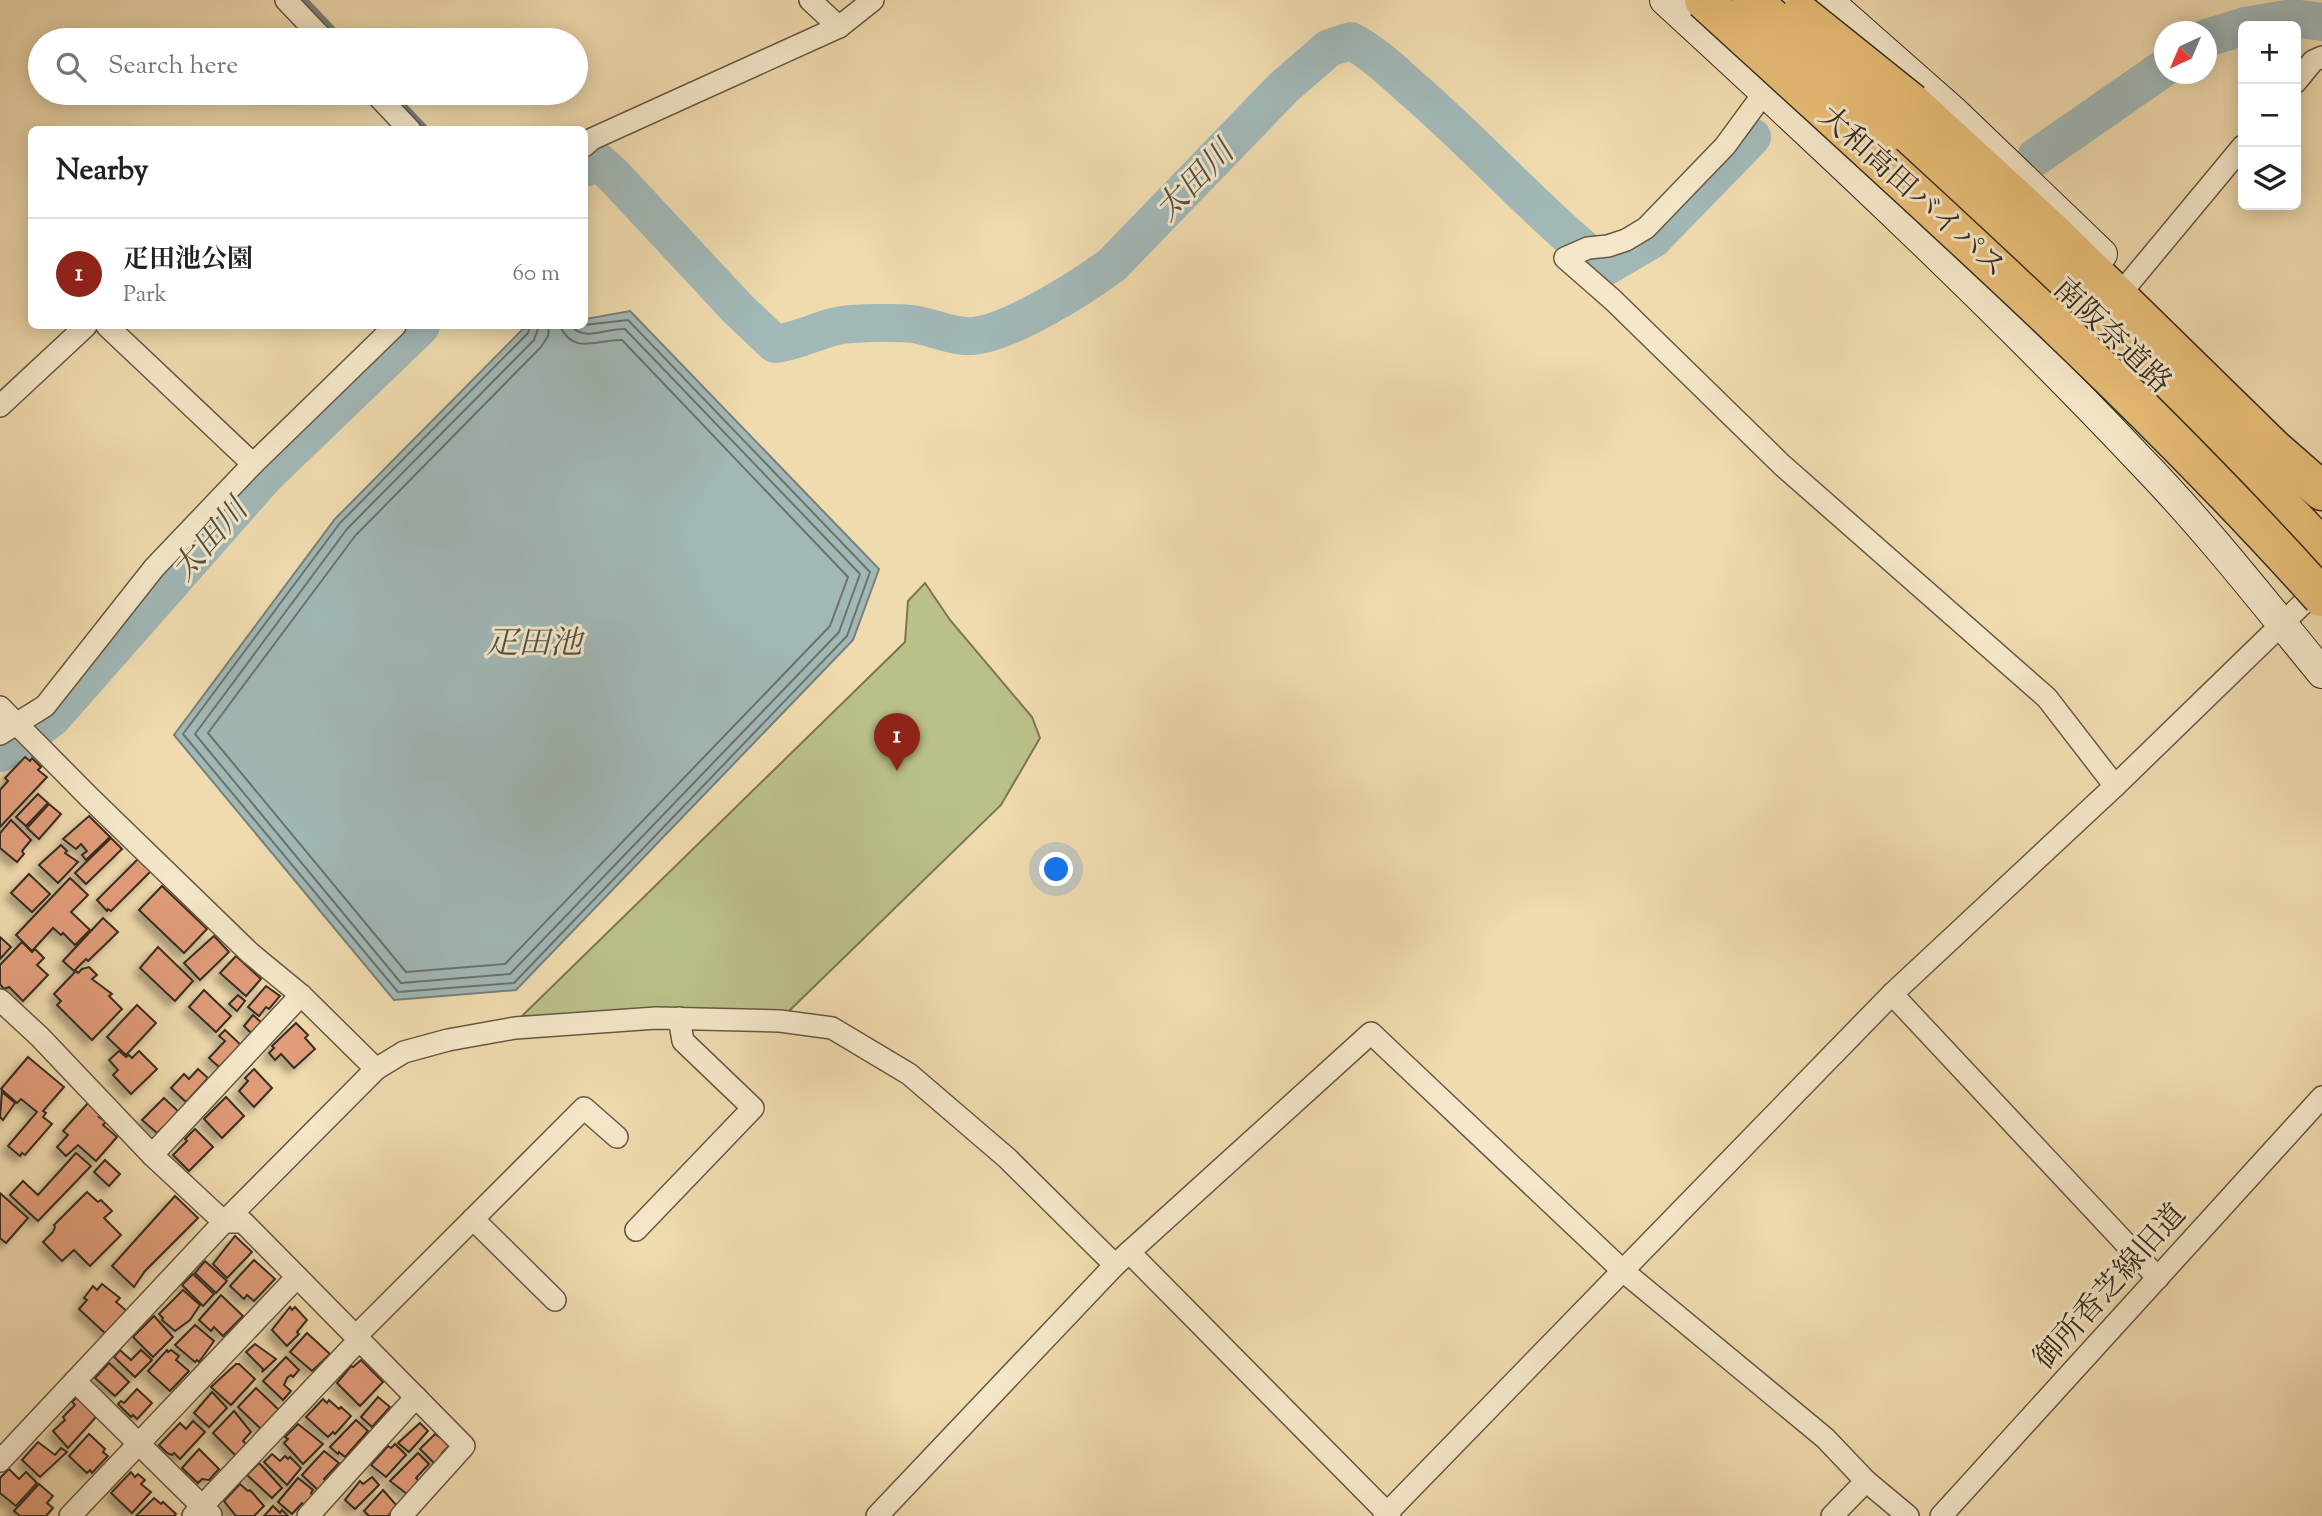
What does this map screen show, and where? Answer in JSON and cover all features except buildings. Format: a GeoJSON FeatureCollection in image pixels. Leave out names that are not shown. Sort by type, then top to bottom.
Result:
{"type":"FeatureCollection","features":[{"type":"Feature","properties":{"kind":"highway","name":"大和高田バイパス"},"geometry":{"type":"LineString","coordinates":[[1704,0],[2070,336],[2248,514],[2322,597]]}},
{"type":"Feature","properties":{"kind":"highway","name":"大和高田バイパス"},"geometry":{"type":"LineString","coordinates":[[1752,0],[1896,130]]}},
{"type":"Feature","properties":{"kind":"highway"},"geometry":{"type":"LineString","coordinates":[[1783,0],[1832,36],[1922,112],[2047,227],[2273,449],[2322,491]]}},
{"type":"Feature","properties":{"kind":"highway","name":"南阪奈道路"},"geometry":{"type":"LineString","coordinates":[[1896,130],[2182,401],[2322,548]]}},
{"type":"Feature","properties":{"kind":"highway"},"geometry":{"type":"LineString","coordinates":[[1977,250],[2174,454],[2322,625]]}},
{"type":"Feature","properties":{"kind":"street"},"geometry":{"type":"LineString","coordinates":[[286,0],[313,28]]}},
{"type":"Feature","properties":{"kind":"street"},"geometry":{"type":"LineString","coordinates":[[810,0],[839,27]]}},
{"type":"Feature","properties":{"kind":"street"},"geometry":{"type":"LineString","coordinates":[[588,142],[839,27],[873,0]]}},
{"type":"Feature","properties":{"kind":"street"},"geometry":{"type":"LineString","coordinates":[[1665,0],[2015,332],[2141,460],[2211,538],[2322,673]]}},
{"type":"Feature","properties":{"kind":"street"},"geometry":{"type":"LineString","coordinates":[[2115,786],[2047,698],[1782,465],[1613,300],[1565,258],[1588,248],[1608,246],[1626,240],[1646,228],[1725,146],[1831,1],[1954,112],[2130,282],[2287,437],[2322,478]]}},
{"type":"Feature","properties":{"kind":"street"},"geometry":{"type":"LineString","coordinates":[[2301,76],[2313,61],[2322,57]]}},
{"type":"Feature","properties":{"kind":"street"},"geometry":{"type":"LineString","coordinates":[[386,105],[406,126]]}},
{"type":"Feature","properties":{"kind":"street"},"geometry":{"type":"LineString","coordinates":[[2130,282],[2242,147]]}},
{"type":"Feature","properties":{"kind":"street"},"geometry":{"type":"LineString","coordinates":[[0,406],[83,329]]}},
{"type":"Feature","properties":{"kind":"street"},"geometry":{"type":"LineString","coordinates":[[110,329],[253,464]]}},
{"type":"Feature","properties":{"kind":"street"},"geometry":{"type":"LineString","coordinates":[[8,730],[45,706],[154,568],[253,464],[392,329]]}},
{"type":"Feature","properties":{"kind":"street"},"geometry":{"type":"LineString","coordinates":[[0,1461],[224,1222],[376,1069],[404,1052],[448,1040],[515,1028],[656,1018],[780,1021],[832,1028],[909,1074],[1122,1258],[1387,1515],[1892,994],[2115,786],[2322,585]]}},
{"type":"Feature","properties":{"kind":"street"},"geometry":{"type":"LineString","coordinates":[[0,707],[8,730],[240,944],[301,995],[376,1069]]}},
{"type":"Feature","properties":{"kind":"street"},"geometry":{"type":"LineString","coordinates":[[1892,994],[2158,1278]]}},
{"type":"Feature","properties":{"kind":"street"},"geometry":{"type":"LineString","coordinates":[[152,1155],[301,995]]}},
{"type":"Feature","properties":{"kind":"street"},"geometry":{"type":"LineString","coordinates":[[0,1000],[40,1037],[152,1155],[224,1222],[243,1222],[464,1446],[401,1516]]}},
{"type":"Feature","properties":{"kind":"street"},"geometry":{"type":"LineString","coordinates":[[636,1230],[753,1108],[683,1041],[680,1018]]}},
{"type":"Feature","properties":{"kind":"street"},"geometry":{"type":"LineString","coordinates":[[877,1516],[1122,1258],[1371,1033],[1623,1271],[1825,1438],[1866,1481],[1908,1516]]}},
{"type":"Feature","properties":{"kind":"street","name":"御所香芝線旧道"},"geometry":{"type":"LineString","coordinates":[[1941,1516],[2322,1097]]}},
{"type":"Feature","properties":{"kind":"street"},"geometry":{"type":"LineString","coordinates":[[75,1381],[203,1513],[358,1338],[584,1108],[617,1137]]}},
{"type":"Feature","properties":{"kind":"street"},"geometry":{"type":"LineString","coordinates":[[472,1219],[555,1300]]}},
{"type":"Feature","properties":{"kind":"street"},"geometry":{"type":"LineString","coordinates":[[70,1516],[297,1277]]}},
{"type":"Feature","properties":{"kind":"street"},"geometry":{"type":"LineString","coordinates":[[308,1516],[416,1397]]}},
{"type":"Feature","properties":{"kind":"street"},"geometry":{"type":"LineString","coordinates":[[1832,1516],[1866,1481]]}},
{"type":"Feature","properties":{"kind":"green space"},"geometry":{"type":"Polygon","coordinates":[[[925,583],[950,620],[1032,717],[1040,738],[1001,805],[787,1013],[522,1016],[905,642],[908,601],[925,583]]]}},
{"type":"Feature","properties":{"kind":"water","name":"疋田池"},"geometry":{"type":"Polygon","coordinates":[[[630,311],[879,569],[853,640],[516,990],[394,1000],[174,735],[335,519],[523,329],[588,329],[588,318],[630,311]]]}},
{"type":"Feature","properties":{"kind":"waterway"},"geometry":{"type":"LineString","coordinates":[[305,0],[332,28]]}},
{"type":"Feature","properties":{"kind":"waterway","name":"太田川"},"geometry":{"type":"LineString","coordinates":[[2274,21],[2292,18],[2322,22]]}},
{"type":"Feature","properties":{"kind":"waterway","name":"太田川"},"geometry":{"type":"LineString","coordinates":[[2217,35],[2238,28]]}},
{"type":"Feature","properties":{"kind":"waterway","name":"太田川"},"geometry":{"type":"LineString","coordinates":[[588,165],[595,159],[614,176],[738,309],[775,344],[842,325],[867,323],[912,324],[958,335],[981,335],[1041,310],[1112,265],[1284,87],[1329,48],[1351,41],[1393,72],[1556,225],[1605,267],[1653,239],[1752,137]]}},
{"type":"Feature","properties":{"kind":"waterway","name":"太田川"},"geometry":{"type":"LineString","coordinates":[[2036,157],[2154,75]]}},
{"type":"Feature","properties":{"kind":"waterway"},"geometry":{"type":"LineString","coordinates":[[403,105],[423,126]]}},
{"type":"Feature","properties":{"kind":"waterway","name":"太田川"},"geometry":{"type":"LineString","coordinates":[[0,753],[52,718],[266,475],[418,329]]}},
{"type":"Feature","properties":{"kind":"place","name":"疋田池公園"},"geometry":{"type":"Point","coordinates":[897,771]}}]}
